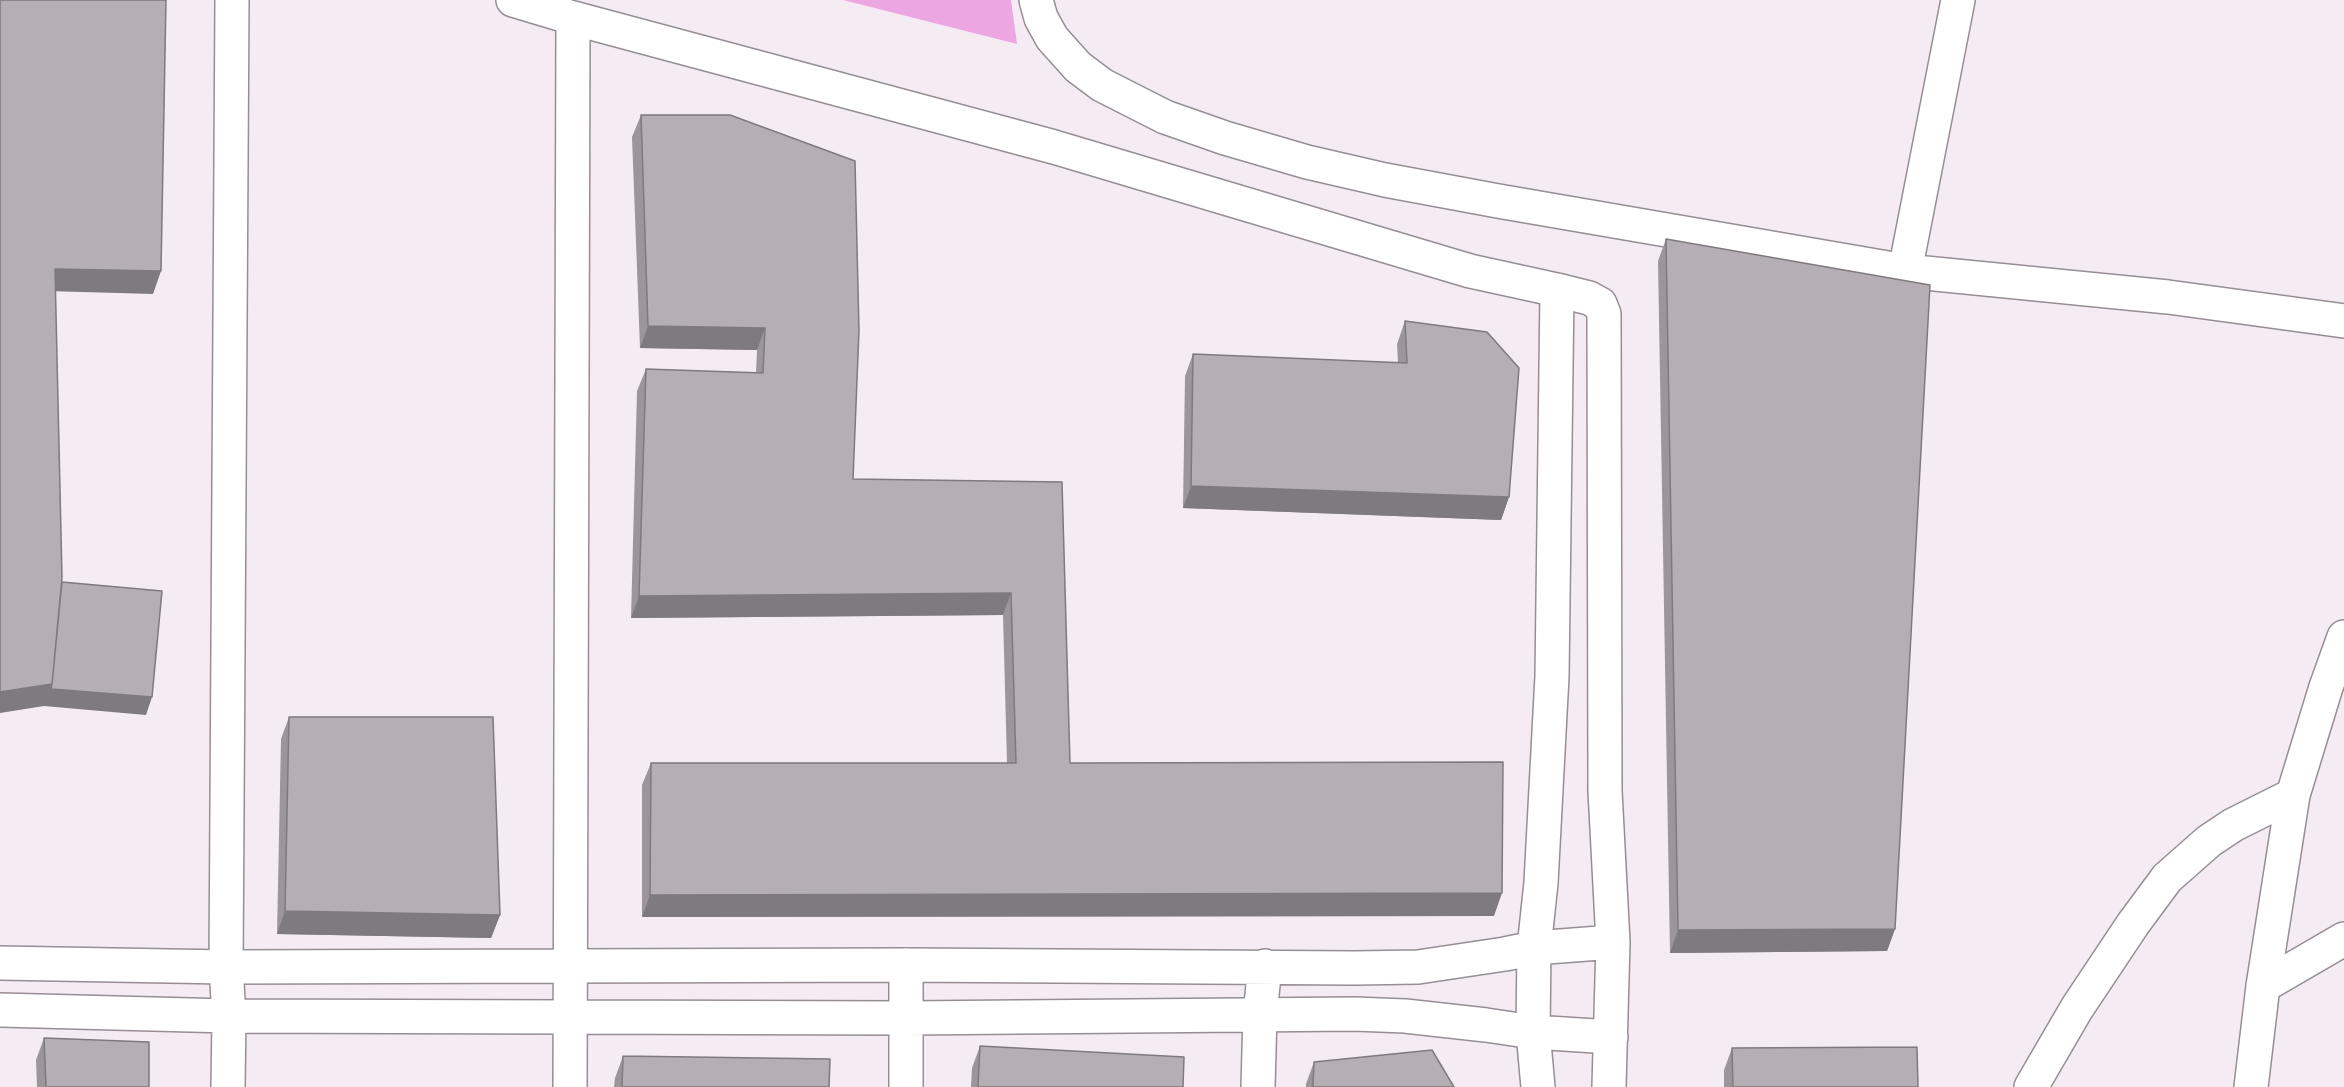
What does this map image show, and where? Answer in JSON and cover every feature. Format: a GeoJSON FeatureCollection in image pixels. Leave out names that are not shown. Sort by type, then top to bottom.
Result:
{"type":"FeatureCollection","features":[{"type":"Feature","properties":{"kind":"street"},"geometry":{"type":"LineString","coordinates":[[228,1087],[229,1016],[226,967],[232,0]]}},
{"type":"Feature","properties":{"kind":"street"},"geometry":{"type":"LineString","coordinates":[[513,0],[1054,147],[1470,271],[1596,301],[1603,309],[1605,791],[1613,942],[1609,1087]]}},
{"type":"Feature","properties":{"kind":"street"},"geometry":{"type":"LineString","coordinates":[[1036,0],[1041,18],[1052,38],[1067,57],[1095,80],[1121,96],[1166,117],[1225,138],[1307,162],[1385,180],[1905,271],[2168,297],[2344,321]]}},
{"type":"Feature","properties":{"kind":"street"},"geometry":{"type":"LineString","coordinates":[[1905,271],[1959,0]]}},
{"type":"Feature","properties":{"kind":"street"},"geometry":{"type":"LineString","coordinates":[[570,1087],[573,18]]}},
{"type":"Feature","properties":{"kind":"street"},"geometry":{"type":"LineString","coordinates":[[1538,1087],[1533,1032],[1534,948],[1541,883],[1552,676],[1557,290]]}},
{"type":"Feature","properties":{"kind":"street"},"geometry":{"type":"LineString","coordinates":[[2251,1087],[2263,986],[2293,795],[2344,637]]}},
{"type":"Feature","properties":{"kind":"street"},"geometry":{"type":"LineString","coordinates":[[2031,1087],[2077,1008],[2167,878],[2202,846],[2225,830],[2293,795]]}},
{"type":"Feature","properties":{"kind":"street"},"geometry":{"type":"LineString","coordinates":[[2263,986],[2344,939]]}},
{"type":"Feature","properties":{"kind":"street"},"geometry":{"type":"LineString","coordinates":[[0,963],[226,967],[571,968],[1418,967],[1534,948],[1613,942]]}},
{"type":"Feature","properties":{"kind":"street"},"geometry":{"type":"LineString","coordinates":[[906,966],[906,1087]]}},
{"type":"Feature","properties":{"kind":"street"},"geometry":{"type":"LineString","coordinates":[[1258,1087],[1260,1014],[1265,966]]}},
{"type":"Feature","properties":{"kind":"street"},"geometry":{"type":"LineString","coordinates":[[0,1010],[229,1016],[907,1018],[1260,1014],[1405,1016],[1533,1032],[1611,1037]]}},
{"type":"Feature","properties":{"kind":"shaded area"},"geometry":{"type":"Polygon","coordinates":[[[843,0],[1011,0],[1017,44],[843,0]]]}},
{"type":"Feature","properties":{"kind":"building"},"geometry":{"type":"Polygon","coordinates":[[[0,0],[166,0],[161,271],[55,269],[62,578],[52,684],[0,692],[0,0]]]}},
{"type":"Feature","properties":{"kind":"building"},"geometry":{"type":"Polygon","coordinates":[[[641,115],[730,115],[855,161],[859,331],[853,479],[1062,482],[1070,763],[1503,762],[1502,893],[650,895],[651,763],[1016,763],[1011,593],[639,596],[646,369],[763,373],[765,328],[648,326],[641,115]]]}},
{"type":"Feature","properties":{"kind":"building"},"geometry":{"type":"Polygon","coordinates":[[[1666,239],[1930,285],[1895,929],[1678,930],[1666,239]]]}},
{"type":"Feature","properties":{"kind":"building"},"geometry":{"type":"Polygon","coordinates":[[[1405,321],[1487,332],[1519,368],[1509,497],[1191,486],[1193,354],[1407,363],[1405,321]]]}},
{"type":"Feature","properties":{"kind":"building"},"geometry":{"type":"Polygon","coordinates":[[[62,582],[162,591],[152,697],[51,689],[62,582]]]}},
{"type":"Feature","properties":{"kind":"building"},"geometry":{"type":"Polygon","coordinates":[[[289,717],[493,717],[500,915],[285,911],[289,717]]]}},
{"type":"Feature","properties":{"kind":"building"},"geometry":{"type":"Polygon","coordinates":[[[44,1038],[149,1042],[149,1087],[46,1087],[44,1038]]]}},
{"type":"Feature","properties":{"kind":"building"},"geometry":{"type":"Polygon","coordinates":[[[980,1046],[1184,1057],[1183,1087],[978,1087],[980,1046]]]}},
{"type":"Feature","properties":{"kind":"building"},"geometry":{"type":"Polygon","coordinates":[[[1917,1047],[1918,1087],[1733,1087],[1732,1048],[1917,1047]]]}},
{"type":"Feature","properties":{"kind":"building"},"geometry":{"type":"Polygon","coordinates":[[[1432,1050],[1454,1087],[1313,1087],[1314,1062],[1432,1050]]]}},
{"type":"Feature","properties":{"kind":"building"},"geometry":{"type":"Polygon","coordinates":[[[623,1056],[830,1059],[829,1087],[622,1087],[623,1056]]]}}]}
